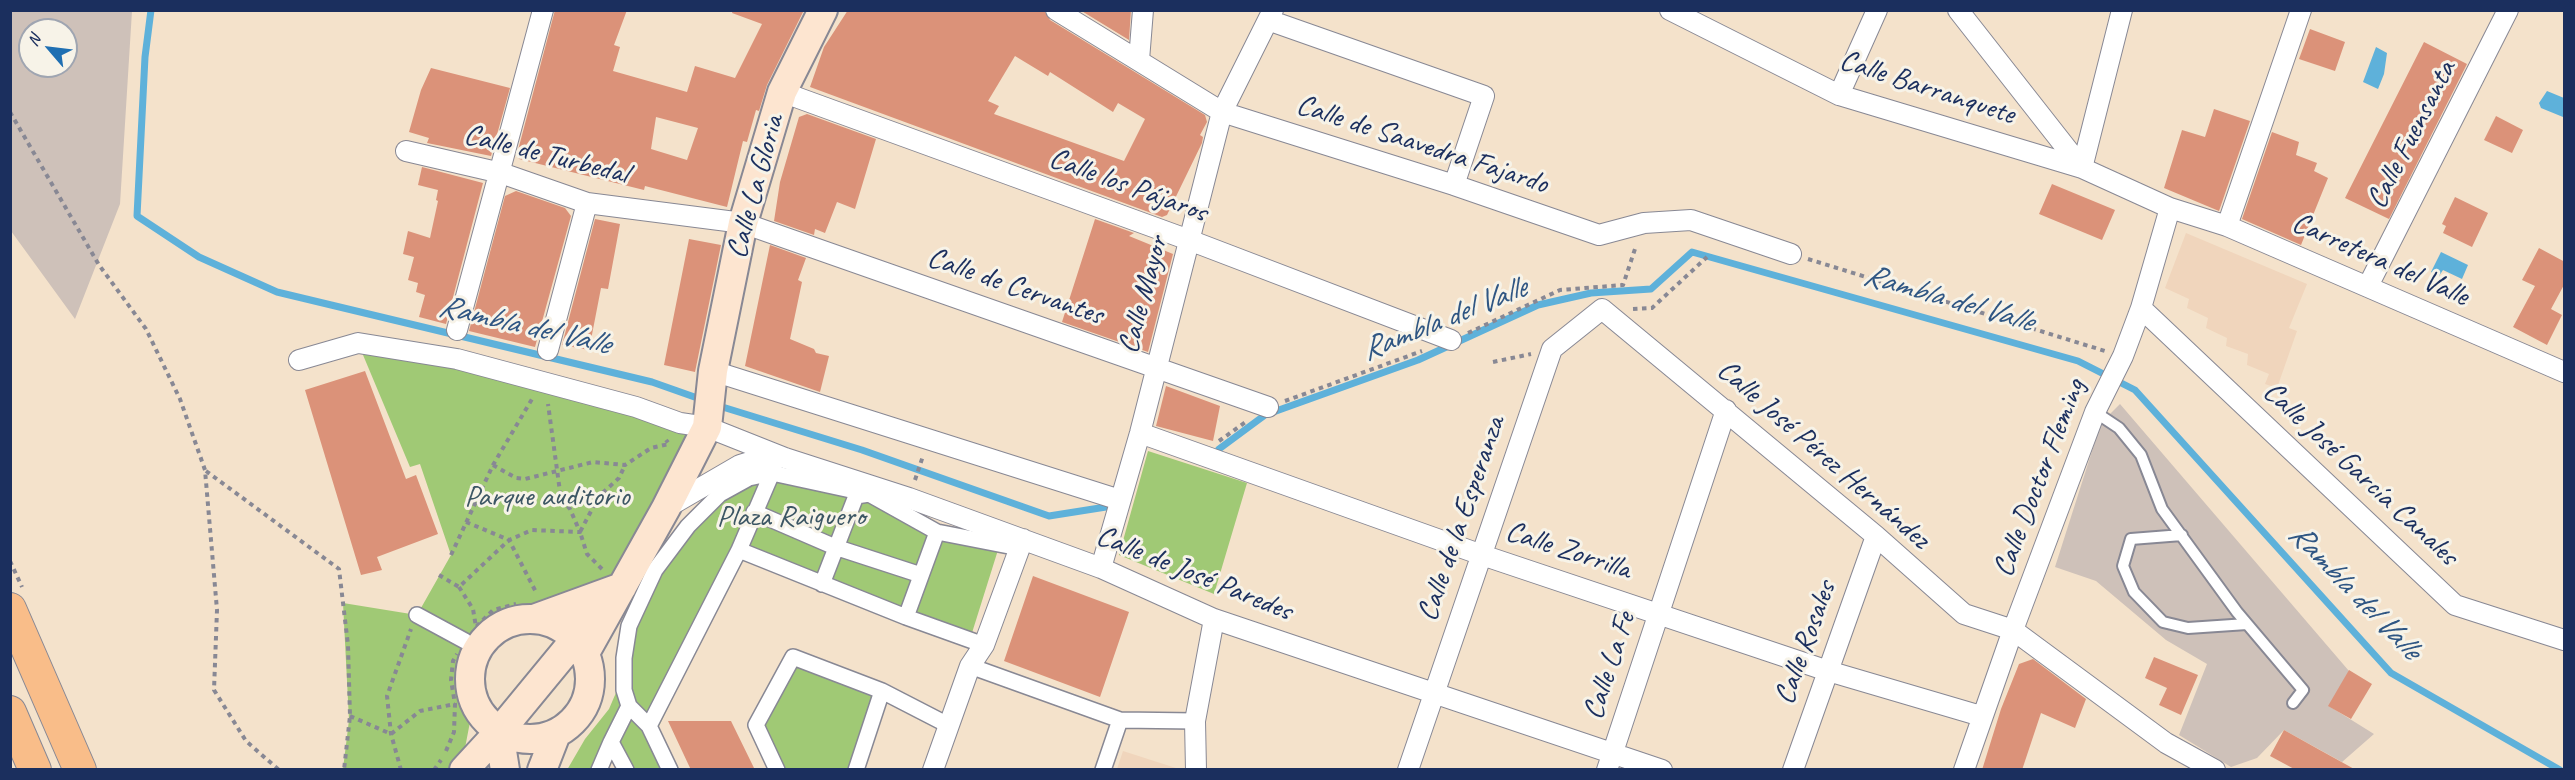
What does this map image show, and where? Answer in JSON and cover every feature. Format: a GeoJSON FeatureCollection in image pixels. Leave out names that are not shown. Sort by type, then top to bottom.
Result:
{"type":"FeatureCollection","features":[{"type":"Feature","properties":{"kind":"main road","name":"Calle La Gloria"},"geometry":{"type":"LineString","coordinates":[[707,427],[713,371],[743,223],[782,92],[823,10]]}},
{"type":"Feature","properties":{"kind":"main road"},"geometry":{"type":"LineString","coordinates":[[462,770],[580,646],[607,577],[666,508],[707,427]]}},
{"type":"Feature","properties":{"kind":"main road"},"geometry":{"type":"LineString","coordinates":[[462,770],[464,703],[473,660],[483,641],[494,631],[513,621],[531,607],[607,577]]}},
{"type":"Feature","properties":{"kind":"main road"},"geometry":{"type":"LineString","coordinates":[[464,703],[499,732],[514,738],[536,740],[556,734],[580,714],[589,695],[591,674],[580,646],[531,607]]}},
{"type":"Feature","properties":{"kind":"main road"},"geometry":{"type":"LineString","coordinates":[[10,609],[80,770]]}},
{"type":"Feature","properties":{"kind":"main road"},"geometry":{"type":"LineString","coordinates":[[10,712],[35,770]]}},
{"type":"Feature","properties":{"kind":"main road"},"geometry":{"type":"LineString","coordinates":[[499,732],[505,770]]}},
{"type":"Feature","properties":{"kind":"main road"},"geometry":{"type":"LineString","coordinates":[[542,770],[556,734]]}},
{"type":"Feature","properties":{"kind":"street"},"geometry":{"type":"LineString","coordinates":[[457,330],[543,10]]}},
{"type":"Feature","properties":{"kind":"street","name":"Calle de Saavedra Fajardo"},"geometry":{"type":"LineString","coordinates":[[1056,10],[1222,112],[1454,185],[1599,235],[1644,223],[1691,220],[1791,254]]}},
{"type":"Feature","properties":{"kind":"street"},"geometry":{"type":"LineString","coordinates":[[1139,60],[1143,10]]}},
{"type":"Feature","properties":{"kind":"street","name":"Calle Barranquete"},"geometry":{"type":"LineString","coordinates":[[1670,10],[1839,94],[2082,168],[2170,208]]}},
{"type":"Feature","properties":{"kind":"street"},"geometry":{"type":"LineString","coordinates":[[1839,94],[1877,10]]}},
{"type":"Feature","properties":{"kind":"street"},"geometry":{"type":"LineString","coordinates":[[1958,10],[2082,168]]}},
{"type":"Feature","properties":{"kind":"street"},"geometry":{"type":"LineString","coordinates":[[2082,168],[2122,10]]}},
{"type":"Feature","properties":{"kind":"street"},"geometry":{"type":"LineString","coordinates":[[2227,226],[2301,10]]}},
{"type":"Feature","properties":{"kind":"street","name":"Calle Fuensanta"},"geometry":{"type":"LineString","coordinates":[[2368,286],[2508,10]]}},
{"type":"Feature","properties":{"kind":"street"},"geometry":{"type":"LineString","coordinates":[[1270,15],[1484,96],[1454,185]]}},
{"type":"Feature","properties":{"kind":"street","name":"Calle Mayor"},"geometry":{"type":"LineString","coordinates":[[1101,568],[1140,433],[1222,112],[1270,15]]}},
{"type":"Feature","properties":{"kind":"street","name":"Calle los Pájaros"},"geometry":{"type":"LineString","coordinates":[[782,92],[1189,240],[1451,340]]}},
{"type":"Feature","properties":{"kind":"street","name":"Calle de Turbedal"},"geometry":{"type":"LineString","coordinates":[[406,151],[501,173],[587,203],[743,223]]}},
{"type":"Feature","properties":{"kind":"street"},"geometry":{"type":"LineString","coordinates":[[548,350],[587,203]]}},
{"type":"Feature","properties":{"kind":"street","name":"Carretera del Valle"},"geometry":{"type":"LineString","coordinates":[[2170,208],[2227,226],[2565,372]]}},
{"type":"Feature","properties":{"kind":"street","name":"Calle Doctor Fleming"},"geometry":{"type":"LineString","coordinates":[[1964,770],[1981,716],[2095,412],[2123,356],[2170,208]]}},
{"type":"Feature","properties":{"kind":"street","name":"Calle de Cervantes"},"geometry":{"type":"LineString","coordinates":[[743,223],[1268,407]]}},
{"type":"Feature","properties":{"kind":"street","name":"Calle José García Canales"},"geometry":{"type":"LineString","coordinates":[[2140,308],[2455,604],[2565,640]]}},
{"type":"Feature","properties":{"kind":"street"},"geometry":{"type":"LineString","coordinates":[[1552,349],[1602,309]]}},
{"type":"Feature","properties":{"kind":"street","name":"Calle José Pérez Hernández"},"geometry":{"type":"LineString","coordinates":[[1602,309],[1876,536],[1964,614],[2013,630],[2166,743],[2215,770]]}},
{"type":"Feature","properties":{"kind":"street","name":"Calle de José Paredes"},"geometry":{"type":"LineString","coordinates":[[299,360],[358,343],[457,359],[541,394],[636,407],[680,423],[707,427],[785,458],[1021,544],[1101,568],[1214,619],[1432,694],[1610,761],[1662,770]]}},
{"type":"Feature","properties":{"kind":"street","name":"Calle de la Esperanza"},"geometry":{"type":"LineString","coordinates":[[1408,770],[1432,694],[1552,349]]}},
{"type":"Feature","properties":{"kind":"street","name":"Calle de José Paredes"},"geometry":{"type":"LineString","coordinates":[[713,371],[1120,500]]}},
{"type":"Feature","properties":{"kind":"street","name":"Calle La Fe"},"geometry":{"type":"LineString","coordinates":[[1610,761],[1726,410]]}},
{"type":"Feature","properties":{"kind":"street","name":"Calle Zorrilla"},"geometry":{"type":"LineString","coordinates":[[1140,433],[1482,555],[1659,612],[1828,671],[1981,716]]}},
{"type":"Feature","properties":{"kind":"street"},"geometry":{"type":"LineString","coordinates":[[666,508],[740,465],[756,460],[785,458]]}},
{"type":"Feature","properties":{"kind":"street"},"geometry":{"type":"LineString","coordinates":[[649,726],[738,550],[772,473]]}},
{"type":"Feature","properties":{"kind":"street"},"geometry":{"type":"LineString","coordinates":[[670,770],[649,726],[629,706],[624,690],[624,658],[629,626],[655,570],[688,526],[720,494],[748,478],[772,473],[868,494],[937,532],[1021,544],[984,645],[970,666],[933,770]]}},
{"type":"Feature","properties":{"kind":"street"},"geometry":{"type":"LineString","coordinates":[[822,584],[856,496],[868,494]]}},
{"type":"Feature","properties":{"kind":"street"},"geometry":{"type":"LineString","coordinates":[[754,512],[835,547],[921,575]]}},
{"type":"Feature","properties":{"kind":"street"},"geometry":{"type":"LineString","coordinates":[[906,617],[937,532]]}},
{"type":"Feature","properties":{"kind":"street","name":"Calle Rosales"},"geometry":{"type":"LineString","coordinates":[[1793,770],[1876,536]]}},
{"type":"Feature","properties":{"kind":"street"},"geometry":{"type":"LineString","coordinates":[[738,550],[906,617],[984,645]]}},
{"type":"Feature","properties":{"kind":"street"},"geometry":{"type":"LineString","coordinates":[[417,615],[465,641]]}},
{"type":"Feature","properties":{"kind":"street"},"geometry":{"type":"LineString","coordinates":[[1196,770],[1194,721],[1214,619]]}},
{"type":"Feature","properties":{"kind":"street"},"geometry":{"type":"LineString","coordinates":[[777,770],[756,725],[793,657],[882,691],[948,725]]}},
{"type":"Feature","properties":{"kind":"street"},"geometry":{"type":"LineString","coordinates":[[970,666],[1120,720],[1194,721]]}},
{"type":"Feature","properties":{"kind":"street"},"geometry":{"type":"LineString","coordinates":[[856,770],[882,691]]}},
{"type":"Feature","properties":{"kind":"street"},"geometry":{"type":"LineString","coordinates":[[599,770],[629,706]]}},
{"type":"Feature","properties":{"kind":"street"},"geometry":{"type":"LineString","coordinates":[[1103,770],[1120,720]]}},
{"type":"Feature","properties":{"kind":"street"},"geometry":{"type":"LineString","coordinates":[[611,742],[626,770]]}},
{"type":"Feature","properties":{"kind":"lane"},"geometry":{"type":"LineString","coordinates":[[2095,412],[2119,428],[2140,455],[2162,509],[2247,624],[2303,690],[2293,703]]}},
{"type":"Feature","properties":{"kind":"lane"},"geometry":{"type":"LineString","coordinates":[[2182,535],[2131,539],[2123,566],[2134,592],[2163,622],[2188,628],[2247,624]]}},
{"type":"Feature","properties":{"kind":"path"},"geometry":{"type":"LineString","coordinates":[[10,111],[99,265],[147,329],[180,399],[206,470],[217,610],[214,690],[246,741],[279,770]]}},
{"type":"Feature","properties":{"kind":"path"},"geometry":{"type":"LineString","coordinates":[[1791,254],[2123,356]]}},
{"type":"Feature","properties":{"kind":"path"},"geometry":{"type":"LineString","coordinates":[[1602,309],[1652,309],[1707,256]]}},
{"type":"Feature","properties":{"kind":"path"},"geometry":{"type":"LineString","coordinates":[[1493,362],[1552,349]]}},
{"type":"Feature","properties":{"kind":"path"},"geometry":{"type":"LineString","coordinates":[[541,394],[559,405]]}},
{"type":"Feature","properties":{"kind":"path"},"geometry":{"type":"LineString","coordinates":[[451,555],[493,465],[541,394]]}},
{"type":"Feature","properties":{"kind":"path"},"geometry":{"type":"LineString","coordinates":[[541,394],[561,500],[570,509],[587,554],[607,577]]}},
{"type":"Feature","properties":{"kind":"path"},"geometry":{"type":"LineString","coordinates":[[664,437],[669,444],[670,453]]}},
{"type":"Feature","properties":{"kind":"path"},"geometry":{"type":"LineString","coordinates":[[580,532],[599,496],[619,478],[624,465],[651,448],[669,444]]}},
{"type":"Feature","properties":{"kind":"path"},"geometry":{"type":"LineString","coordinates":[[915,481],[925,452]]}},
{"type":"Feature","properties":{"kind":"path"},"geometry":{"type":"LineString","coordinates":[[493,465],[516,478],[543,476],[593,462],[624,465]]}},
{"type":"Feature","properties":{"kind":"path"},"geometry":{"type":"LineString","coordinates":[[206,470],[339,569],[348,645],[350,716],[344,770]]}},
{"type":"Feature","properties":{"kind":"path"},"geometry":{"type":"LineString","coordinates":[[434,770],[443,757],[464,703],[451,680],[453,661],[465,641],[493,610],[531,607],[509,540],[466,522]]}},
{"type":"Feature","properties":{"kind":"path"},"geometry":{"type":"LineString","coordinates":[[459,586],[509,540],[532,530],[580,532]]}},
{"type":"Feature","properties":{"kind":"path"},"geometry":{"type":"LineString","coordinates":[[607,577],[610,560]]}},
{"type":"Feature","properties":{"kind":"path"},"geometry":{"type":"LineString","coordinates":[[439,575],[459,586],[472,609],[476,627]]}},
{"type":"Feature","properties":{"kind":"path"},"geometry":{"type":"LineString","coordinates":[[401,770],[391,734],[387,696],[417,615]]}},
{"type":"Feature","properties":{"kind":"path"},"geometry":{"type":"LineString","coordinates":[[391,734],[420,711],[464,703]]}},
{"type":"Feature","properties":{"kind":"path"},"geometry":{"type":"LineString","coordinates":[[350,716],[391,734]]}},
{"type":"Feature","properties":{"kind":"shaded area"},"geometry":{"type":"Polygon","coordinates":[[[10,11],[132,11],[120,204],[75,319],[11,231],[10,11]]]}},
{"type":"Feature","properties":{"kind":"shaded area"},"geometry":{"type":"Polygon","coordinates":[[[2186,233],[2307,284],[2289,328],[2297,331],[2277,388],[2265,384],[2269,374],[2247,365],[2248,354],[2226,346],[2227,338],[2206,328],[2208,318],[2187,308],[2189,299],[2165,288],[2186,233]]]}},
{"type":"Feature","properties":{"kind":"shaded area"},"geometry":{"type":"Polygon","coordinates":[[[2120,404],[2349,671],[2329,706],[2374,734],[2342,762],[2284,730],[2257,758],[2231,767],[2179,735],[2207,664],[2166,640],[2096,581],[2055,567],[2101,423],[2120,404]]]}},
{"type":"Feature","properties":{"kind":"shaded area"},"geometry":{"type":"Polygon","coordinates":[[[1123,751],[1179,769],[1117,769],[1123,751]]]}},
{"type":"Feature","properties":{"kind":"green space","name":"Parque auditorio"},"geometry":{"type":"Polygon","coordinates":[[[358,343],[707,427],[622,587],[534,619],[513,621],[494,631],[483,641],[473,660],[470,680],[474,701],[461,769],[343,769],[349,720],[343,603],[417,615],[451,555],[420,464],[410,467],[358,343]]]}},
{"type":"Feature","properties":{"kind":"green space"},"geometry":{"type":"Polygon","coordinates":[[[1148,451],[1247,483],[1214,594],[1119,555],[1148,451]]]}},
{"type":"Feature","properties":{"kind":"green space","name":"Plaza Raiguero"},"geometry":{"type":"Polygon","coordinates":[[[797,464],[998,550],[971,636],[743,554],[658,728],[679,769],[624,769],[614,751],[605,769],[567,770],[585,739],[609,709],[618,688],[638,591],[743,473],[797,464]]]}},
{"type":"Feature","properties":{"kind":"green space"},"geometry":{"type":"Polygon","coordinates":[[[790,653],[886,687],[858,769],[776,769],[754,724],[790,653]]]}},
{"type":"Feature","properties":{"kind":"water"},"geometry":{"type":"Polygon","coordinates":[[[2376,47],[2387,53],[2384,74],[2378,89],[2363,82],[2376,47]]]}},
{"type":"Feature","properties":{"kind":"water"},"geometry":{"type":"Polygon","coordinates":[[[2547,91],[2564,98],[2563,117],[2541,108],[2539,103],[2547,91]]]}},
{"type":"Feature","properties":{"kind":"water"},"geometry":{"type":"Polygon","coordinates":[[[2441,252],[2468,265],[2462,279],[2443,270],[2439,276],[2431,272],[2441,252]]]}},
{"type":"Feature","properties":{"kind":"building"},"geometry":{"type":"Polygon","coordinates":[[[555,10],[627,10],[614,45],[620,47],[613,71],[687,92],[695,66],[735,78],[762,24],[732,13],[733,10],[804,10],[767,85],[759,111],[756,110],[747,142],[743,141],[727,207],[645,186],[644,190],[519,159],[517,154],[555,10]],[[656,117],[651,149],[687,160],[698,128],[656,117]]]}},
{"type":"Feature","properties":{"kind":"building"},"geometry":{"type":"Polygon","coordinates":[[[848,10],[1044,10],[1050,20],[1205,115],[1207,122],[1200,135],[1203,137],[1202,143],[1167,215],[1162,217],[810,87],[824,47],[848,10]],[[1015,56],[988,101],[999,106],[994,114],[1124,161],[1145,119],[1118,103],[1113,112],[1050,72],[1048,76],[1015,56]]]}},
{"type":"Feature","properties":{"kind":"building"},"geometry":{"type":"Polygon","coordinates":[[[1080,10],[1131,10],[1129,40],[1080,10]]]}},
{"type":"Feature","properties":{"kind":"building"},"geometry":{"type":"Polygon","coordinates":[[[2310,29],[2345,42],[2335,71],[2299,59],[2310,29]]]}},
{"type":"Feature","properties":{"kind":"building"},"geometry":{"type":"Polygon","coordinates":[[[2424,42],[2467,64],[2389,219],[2345,198],[2424,42]]]}},
{"type":"Feature","properties":{"kind":"building"},"geometry":{"type":"Polygon","coordinates":[[[431,68],[510,88],[491,156],[427,143],[429,138],[409,132],[421,90],[431,68]]]}},
{"type":"Feature","properties":{"kind":"building"},"geometry":{"type":"Polygon","coordinates":[[[2214,109],[2250,121],[2219,211],[2164,188],[2182,130],[2205,137],[2214,109]]]}},
{"type":"Feature","properties":{"kind":"building"},"geometry":{"type":"Polygon","coordinates":[[[807,114],[876,139],[855,209],[837,202],[825,233],[815,229],[814,235],[774,221],[780,182],[799,117],[807,114]]]}},
{"type":"Feature","properties":{"kind":"building"},"geometry":{"type":"Polygon","coordinates":[[[2496,116],[2523,130],[2512,153],[2484,140],[2496,116]]]}},
{"type":"Feature","properties":{"kind":"building"},"geometry":{"type":"Polygon","coordinates":[[[2272,132],[2299,142],[2296,155],[2317,163],[2314,171],[2328,178],[2301,245],[2242,219],[2272,132]]]}},
{"type":"Feature","properties":{"kind":"building"},"geometry":{"type":"Polygon","coordinates":[[[422,167],[483,183],[446,324],[419,317],[425,295],[416,292],[418,283],[408,280],[414,257],[403,254],[408,231],[430,238],[438,201],[436,200],[438,190],[418,185],[422,167]]]}},
{"type":"Feature","properties":{"kind":"building"},"geometry":{"type":"Polygon","coordinates":[[[2052,184],[2115,210],[2102,240],[2039,214],[2052,184]]]}},
{"type":"Feature","properties":{"kind":"building"},"geometry":{"type":"Polygon","coordinates":[[[516,191],[565,208],[571,216],[535,347],[469,331],[505,196],[516,191]]]}},
{"type":"Feature","properties":{"kind":"building"},"geometry":{"type":"Polygon","coordinates":[[[2455,197],[2488,213],[2472,247],[2443,233],[2446,226],[2442,224],[2455,197]]]}},
{"type":"Feature","properties":{"kind":"building"},"geometry":{"type":"Polygon","coordinates":[[[595,219],[620,224],[608,289],[601,288],[589,350],[562,345],[595,219]]]}},
{"type":"Feature","properties":{"kind":"building"},"geometry":{"type":"Polygon","coordinates":[[[1095,219],[1134,233],[1129,236],[1173,254],[1148,352],[1062,322],[1095,219]]]}},
{"type":"Feature","properties":{"kind":"building"},"geometry":{"type":"Polygon","coordinates":[[[689,239],[721,245],[695,372],[664,365],[689,239]]]}},
{"type":"Feature","properties":{"kind":"building"},"geometry":{"type":"Polygon","coordinates":[[[770,245],[806,258],[798,280],[802,282],[790,339],[814,349],[816,353],[829,356],[820,392],[745,366],[770,245]]]}},
{"type":"Feature","properties":{"kind":"building"},"geometry":{"type":"Polygon","coordinates":[[[2539,248],[2565,262],[2565,283],[2551,309],[2562,315],[2547,345],[2513,327],[2535,286],[2522,280],[2539,248]]]}},
{"type":"Feature","properties":{"kind":"building"},"geometry":{"type":"Polygon","coordinates":[[[365,371],[406,479],[416,475],[438,534],[377,557],[382,570],[361,575],[305,390],[365,371]]]}},
{"type":"Feature","properties":{"kind":"building"},"geometry":{"type":"Polygon","coordinates":[[[1166,386],[1220,406],[1213,441],[1156,426],[1166,386]]]}},
{"type":"Feature","properties":{"kind":"building"},"geometry":{"type":"Polygon","coordinates":[[[1033,576],[1129,612],[1100,697],[1004,661],[1033,576]]]}},
{"type":"Feature","properties":{"kind":"building"},"geometry":{"type":"Polygon","coordinates":[[[2154,657],[2198,675],[2181,715],[2159,705],[2167,688],[2145,678],[2154,657]]]}},
{"type":"Feature","properties":{"kind":"building"},"geometry":{"type":"Polygon","coordinates":[[[2033,659],[2086,699],[2075,728],[2041,713],[2022,770],[1982,770],[2001,709],[2019,664],[2033,659]]]}},
{"type":"Feature","properties":{"kind":"building"},"geometry":{"type":"Polygon","coordinates":[[[2349,670],[2372,684],[2351,719],[2328,706],[2349,670]]]}},
{"type":"Feature","properties":{"kind":"building"},"geometry":{"type":"Polygon","coordinates":[[[668,721],[731,721],[755,770],[691,770],[668,721]]]}},
{"type":"Feature","properties":{"kind":"building"},"geometry":{"type":"Polygon","coordinates":[[[2284,730],[2356,770],[2296,770],[2270,756],[2284,730]]]}},
{"type":"Feature","properties":{"kind":"waterway","name":"Rambla del Valle"},"geometry":{"type":"LineString","coordinates":[[151,10],[145,57],[137,216],[199,257],[277,292],[652,382],[703,400]]}},
{"type":"Feature","properties":{"kind":"waterway","name":"Rambla del Valle"},"geometry":{"type":"LineString","coordinates":[[1219,449],[1265,415],[1418,360],[1538,305],[1591,293],[1651,289],[1692,252],[2078,361],[2135,390],[2391,673],[2560,770]]}},
{"type":"Feature","properties":{"kind":"waterway","name":"Rambla del Valle"},"geometry":{"type":"LineString","coordinates":[[716,405],[862,450],[1049,516],[1106,507]]}}]}
